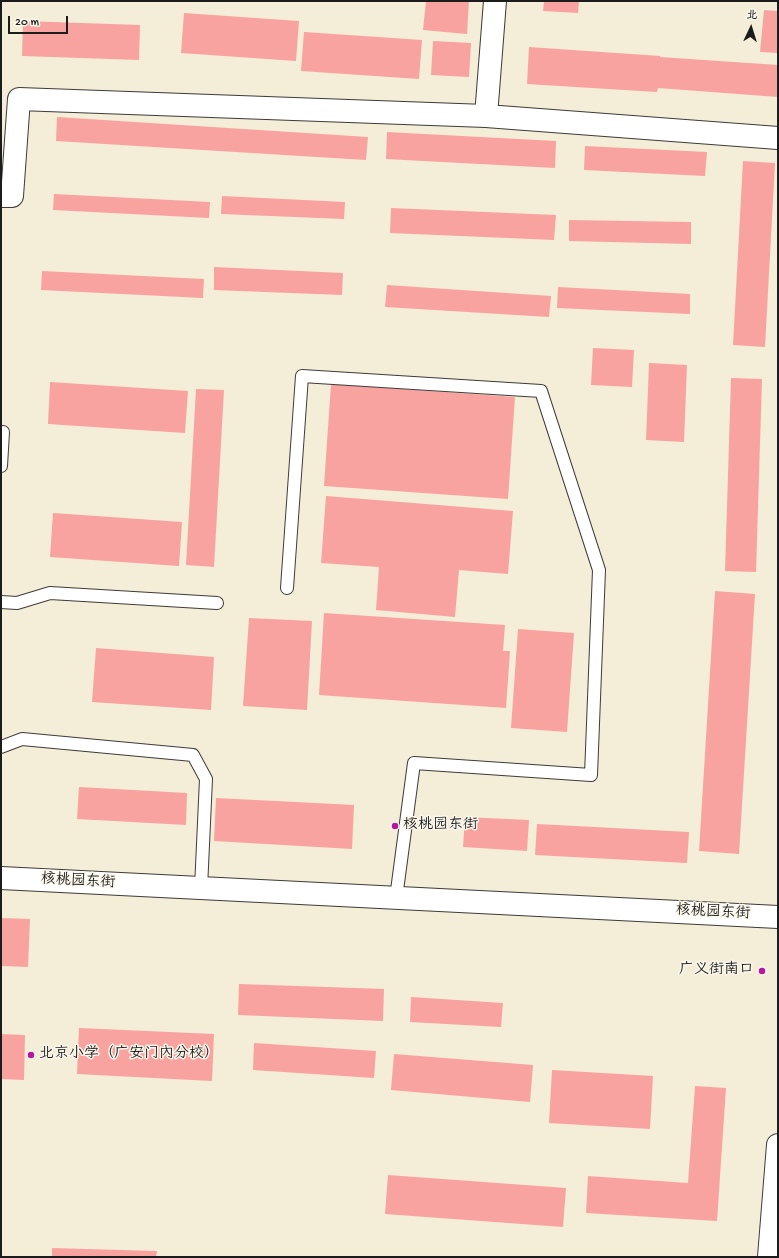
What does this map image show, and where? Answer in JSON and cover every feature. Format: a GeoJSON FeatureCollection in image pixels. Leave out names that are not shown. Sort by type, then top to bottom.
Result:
{"type":"FeatureCollection","features":[{"type":"Feature","properties":{"kind":"street"},"geometry":{"type":"LineString","coordinates":[[486,116],[496,1]]}},
{"type":"Feature","properties":{"kind":"street"},"geometry":{"type":"LineString","coordinates":[[1,196],[12,196],[19,100],[486,116],[778,138]]}},
{"type":"Feature","properties":{"kind":"street","name":"核桃园东街"},"geometry":{"type":"LineString","coordinates":[[1,878],[778,916]]}},
{"type":"Feature","properties":{"kind":"street"},"geometry":{"type":"LineString","coordinates":[[769,1257],[778,1145]]}},
{"type":"Feature","properties":{"kind":"lane"},"geometry":{"type":"LineString","coordinates":[[287,588],[302,376],[541,391],[600,570],[591,775],[414,763],[396,898]]}},
{"type":"Feature","properties":{"kind":"lane"},"geometry":{"type":"LineString","coordinates":[[1,466],[3,432]]}},
{"type":"Feature","properties":{"kind":"lane"},"geometry":{"type":"LineString","coordinates":[[1,602],[17,603],[50,593],[216,603]]}},
{"type":"Feature","properties":{"kind":"lane"},"geometry":{"type":"LineString","coordinates":[[1,748],[22,739],[194,755],[206,779],[201,888]]}},
{"type":"Feature","properties":{"kind":"building"},"geometry":{"type":"Polygon","coordinates":[[[426,1],[469,1],[467,34],[423,30],[426,1]]]}},
{"type":"Feature","properties":{"kind":"building"},"geometry":{"type":"Polygon","coordinates":[[[544,1],[579,1],[578,13],[543,11],[544,1]]]}},
{"type":"Feature","properties":{"kind":"building"},"geometry":{"type":"Polygon","coordinates":[[[764,10],[778,11],[778,53],[760,52],[764,10]]]}},
{"type":"Feature","properties":{"kind":"building"},"geometry":{"type":"Polygon","coordinates":[[[184,13],[299,21],[296,61],[181,53],[184,13]]]}},
{"type":"Feature","properties":{"kind":"building"},"geometry":{"type":"Polygon","coordinates":[[[23,21],[140,25],[139,60],[22,56],[23,21]]]}},
{"type":"Feature","properties":{"kind":"building"},"geometry":{"type":"Polygon","coordinates":[[[304,32],[422,40],[419,79],[301,71],[304,32]]]}},
{"type":"Feature","properties":{"kind":"building"},"geometry":{"type":"Polygon","coordinates":[[[433,41],[471,43],[469,77],[431,75],[433,41]]]}},
{"type":"Feature","properties":{"kind":"building"},"geometry":{"type":"Polygon","coordinates":[[[529,47],[778,65],[778,97],[658,88],[657,92],[527,84],[529,47]]]}},
{"type":"Feature","properties":{"kind":"building"},"geometry":{"type":"Polygon","coordinates":[[[57,117],[368,137],[366,160],[56,141],[57,117]]]}},
{"type":"Feature","properties":{"kind":"building"},"geometry":{"type":"Polygon","coordinates":[[[387,132],[556,141],[555,168],[386,159],[387,132]]]}},
{"type":"Feature","properties":{"kind":"building"},"geometry":{"type":"Polygon","coordinates":[[[585,146],[707,152],[705,176],[584,170],[585,146]]]}},
{"type":"Feature","properties":{"kind":"building"},"geometry":{"type":"Polygon","coordinates":[[[743,161],[775,163],[765,347],[733,345],[743,161]]]}},
{"type":"Feature","properties":{"kind":"building"},"geometry":{"type":"Polygon","coordinates":[[[54,194],[210,202],[209,218],[53,210],[54,194]]]}},
{"type":"Feature","properties":{"kind":"building"},"geometry":{"type":"Polygon","coordinates":[[[222,196],[345,202],[344,219],[221,214],[222,196]]]}},
{"type":"Feature","properties":{"kind":"building"},"geometry":{"type":"Polygon","coordinates":[[[391,208],[556,215],[554,240],[390,233],[391,208]]]}},
{"type":"Feature","properties":{"kind":"building"},"geometry":{"type":"Polygon","coordinates":[[[569,220],[691,222],[691,244],[569,241],[569,220]]]}},
{"type":"Feature","properties":{"kind":"building"},"geometry":{"type":"Polygon","coordinates":[[[214,267],[343,273],[342,295],[214,290],[214,267]]]}},
{"type":"Feature","properties":{"kind":"building"},"geometry":{"type":"Polygon","coordinates":[[[42,271],[204,279],[203,298],[41,290],[42,271]]]}},
{"type":"Feature","properties":{"kind":"building"},"geometry":{"type":"Polygon","coordinates":[[[387,285],[551,296],[549,317],[385,307],[387,285]]]}},
{"type":"Feature","properties":{"kind":"building"},"geometry":{"type":"Polygon","coordinates":[[[558,287],[690,294],[690,314],[557,308],[558,287]]]}},
{"type":"Feature","properties":{"kind":"building"},"geometry":{"type":"Polygon","coordinates":[[[593,348],[634,350],[632,387],[591,385],[593,348]]]}},
{"type":"Feature","properties":{"kind":"building"},"geometry":{"type":"Polygon","coordinates":[[[649,363],[687,365],[684,442],[646,440],[649,363]]]}},
{"type":"Feature","properties":{"kind":"building"},"geometry":{"type":"Polygon","coordinates":[[[731,378],[762,379],[756,572],[725,571],[731,378]]]}},
{"type":"Feature","properties":{"kind":"building"},"geometry":{"type":"Polygon","coordinates":[[[50,382],[188,391],[185,433],[48,424],[50,382]]]}},
{"type":"Feature","properties":{"kind":"building"},"geometry":{"type":"Polygon","coordinates":[[[331,384],[515,397],[508,499],[324,486],[331,384]]]}},
{"type":"Feature","properties":{"kind":"building"},"geometry":{"type":"Polygon","coordinates":[[[196,389],[224,390],[214,567],[186,565],[196,389]]]}},
{"type":"Feature","properties":{"kind":"building"},"geometry":{"type":"Polygon","coordinates":[[[326,496],[513,511],[508,574],[459,570],[455,617],[376,610],[379,567],[321,563],[326,496]]]}},
{"type":"Feature","properties":{"kind":"building"},"geometry":{"type":"Polygon","coordinates":[[[53,513],[182,522],[179,566],[50,557],[53,513]]]}},
{"type":"Feature","properties":{"kind":"building"},"geometry":{"type":"Polygon","coordinates":[[[715,591],[755,594],[739,854],[699,851],[715,591]]]}},
{"type":"Feature","properties":{"kind":"building"},"geometry":{"type":"Polygon","coordinates":[[[324,613],[505,625],[503,651],[510,651],[506,708],[319,695],[324,613]]]}},
{"type":"Feature","properties":{"kind":"building"},"geometry":{"type":"Polygon","coordinates":[[[249,618],[312,621],[307,710],[243,706],[249,618]]]}},
{"type":"Feature","properties":{"kind":"building"},"geometry":{"type":"Polygon","coordinates":[[[518,629],[574,633],[567,732],[511,728],[518,629]]]}},
{"type":"Feature","properties":{"kind":"building"},"geometry":{"type":"Polygon","coordinates":[[[96,648],[214,657],[211,710],[92,702],[96,648]]]}},
{"type":"Feature","properties":{"kind":"building"},"geometry":{"type":"Polygon","coordinates":[[[79,787],[187,793],[186,825],[77,819],[79,787]]]}},
{"type":"Feature","properties":{"kind":"building"},"geometry":{"type":"Polygon","coordinates":[[[216,798],[354,805],[352,849],[214,841],[216,798]]]}},
{"type":"Feature","properties":{"kind":"building"},"geometry":{"type":"Polygon","coordinates":[[[465,817],[529,820],[527,851],[463,847],[465,817]]]}},
{"type":"Feature","properties":{"kind":"building"},"geometry":{"type":"Polygon","coordinates":[[[537,824],[689,832],[687,863],[535,855],[537,824]]]}},
{"type":"Feature","properties":{"kind":"building"},"geometry":{"type":"Polygon","coordinates":[[[1,918],[30,919],[28,967],[1,966],[1,918]]]}},
{"type":"Feature","properties":{"kind":"building"},"geometry":{"type":"Polygon","coordinates":[[[239,984],[384,989],[383,1021],[238,1015],[239,984]]]}},
{"type":"Feature","properties":{"kind":"building"},"geometry":{"type":"Polygon","coordinates":[[[411,997],[503,1003],[501,1027],[410,1022],[411,997]]]}},
{"type":"Feature","properties":{"kind":"building"},"geometry":{"type":"Polygon","coordinates":[[[79,1028],[214,1034],[212,1081],[77,1074],[79,1028]]]}},
{"type":"Feature","properties":{"kind":"building"},"geometry":{"type":"Polygon","coordinates":[[[1,1034],[25,1035],[24,1080],[1,1079],[1,1034]]]}},
{"type":"Feature","properties":{"kind":"building"},"geometry":{"type":"Polygon","coordinates":[[[254,1043],[376,1051],[374,1078],[253,1070],[254,1043]]]}},
{"type":"Feature","properties":{"kind":"building"},"geometry":{"type":"Polygon","coordinates":[[[394,1054],[533,1065],[530,1102],[391,1090],[394,1054]]]}},
{"type":"Feature","properties":{"kind":"building"},"geometry":{"type":"Polygon","coordinates":[[[552,1070],[653,1076],[650,1129],[549,1123],[552,1070]]]}},
{"type":"Feature","properties":{"kind":"building"},"geometry":{"type":"Polygon","coordinates":[[[695,1086],[726,1088],[717,1221],[586,1213],[588,1176],[688,1183],[695,1086]]]}},
{"type":"Feature","properties":{"kind":"building"},"geometry":{"type":"Polygon","coordinates":[[[388,1175],[566,1188],[563,1227],[385,1214],[388,1175]]]}},
{"type":"Feature","properties":{"kind":"building"},"geometry":{"type":"Polygon","coordinates":[[[52,1248],[157,1251],[156,1257],[52,1257],[52,1248]]]}},
{"type":"Feature","properties":{"kind":"place","name":"核桃园东街"},"geometry":{"type":"Point","coordinates":[395,826]}},
{"type":"Feature","properties":{"kind":"place","name":"广义街南口"},"geometry":{"type":"Point","coordinates":[762,971]}},
{"type":"Feature","properties":{"kind":"place","name":"北京小学（广安门内分校）"},"geometry":{"type":"Point","coordinates":[31,1055]}}]}
